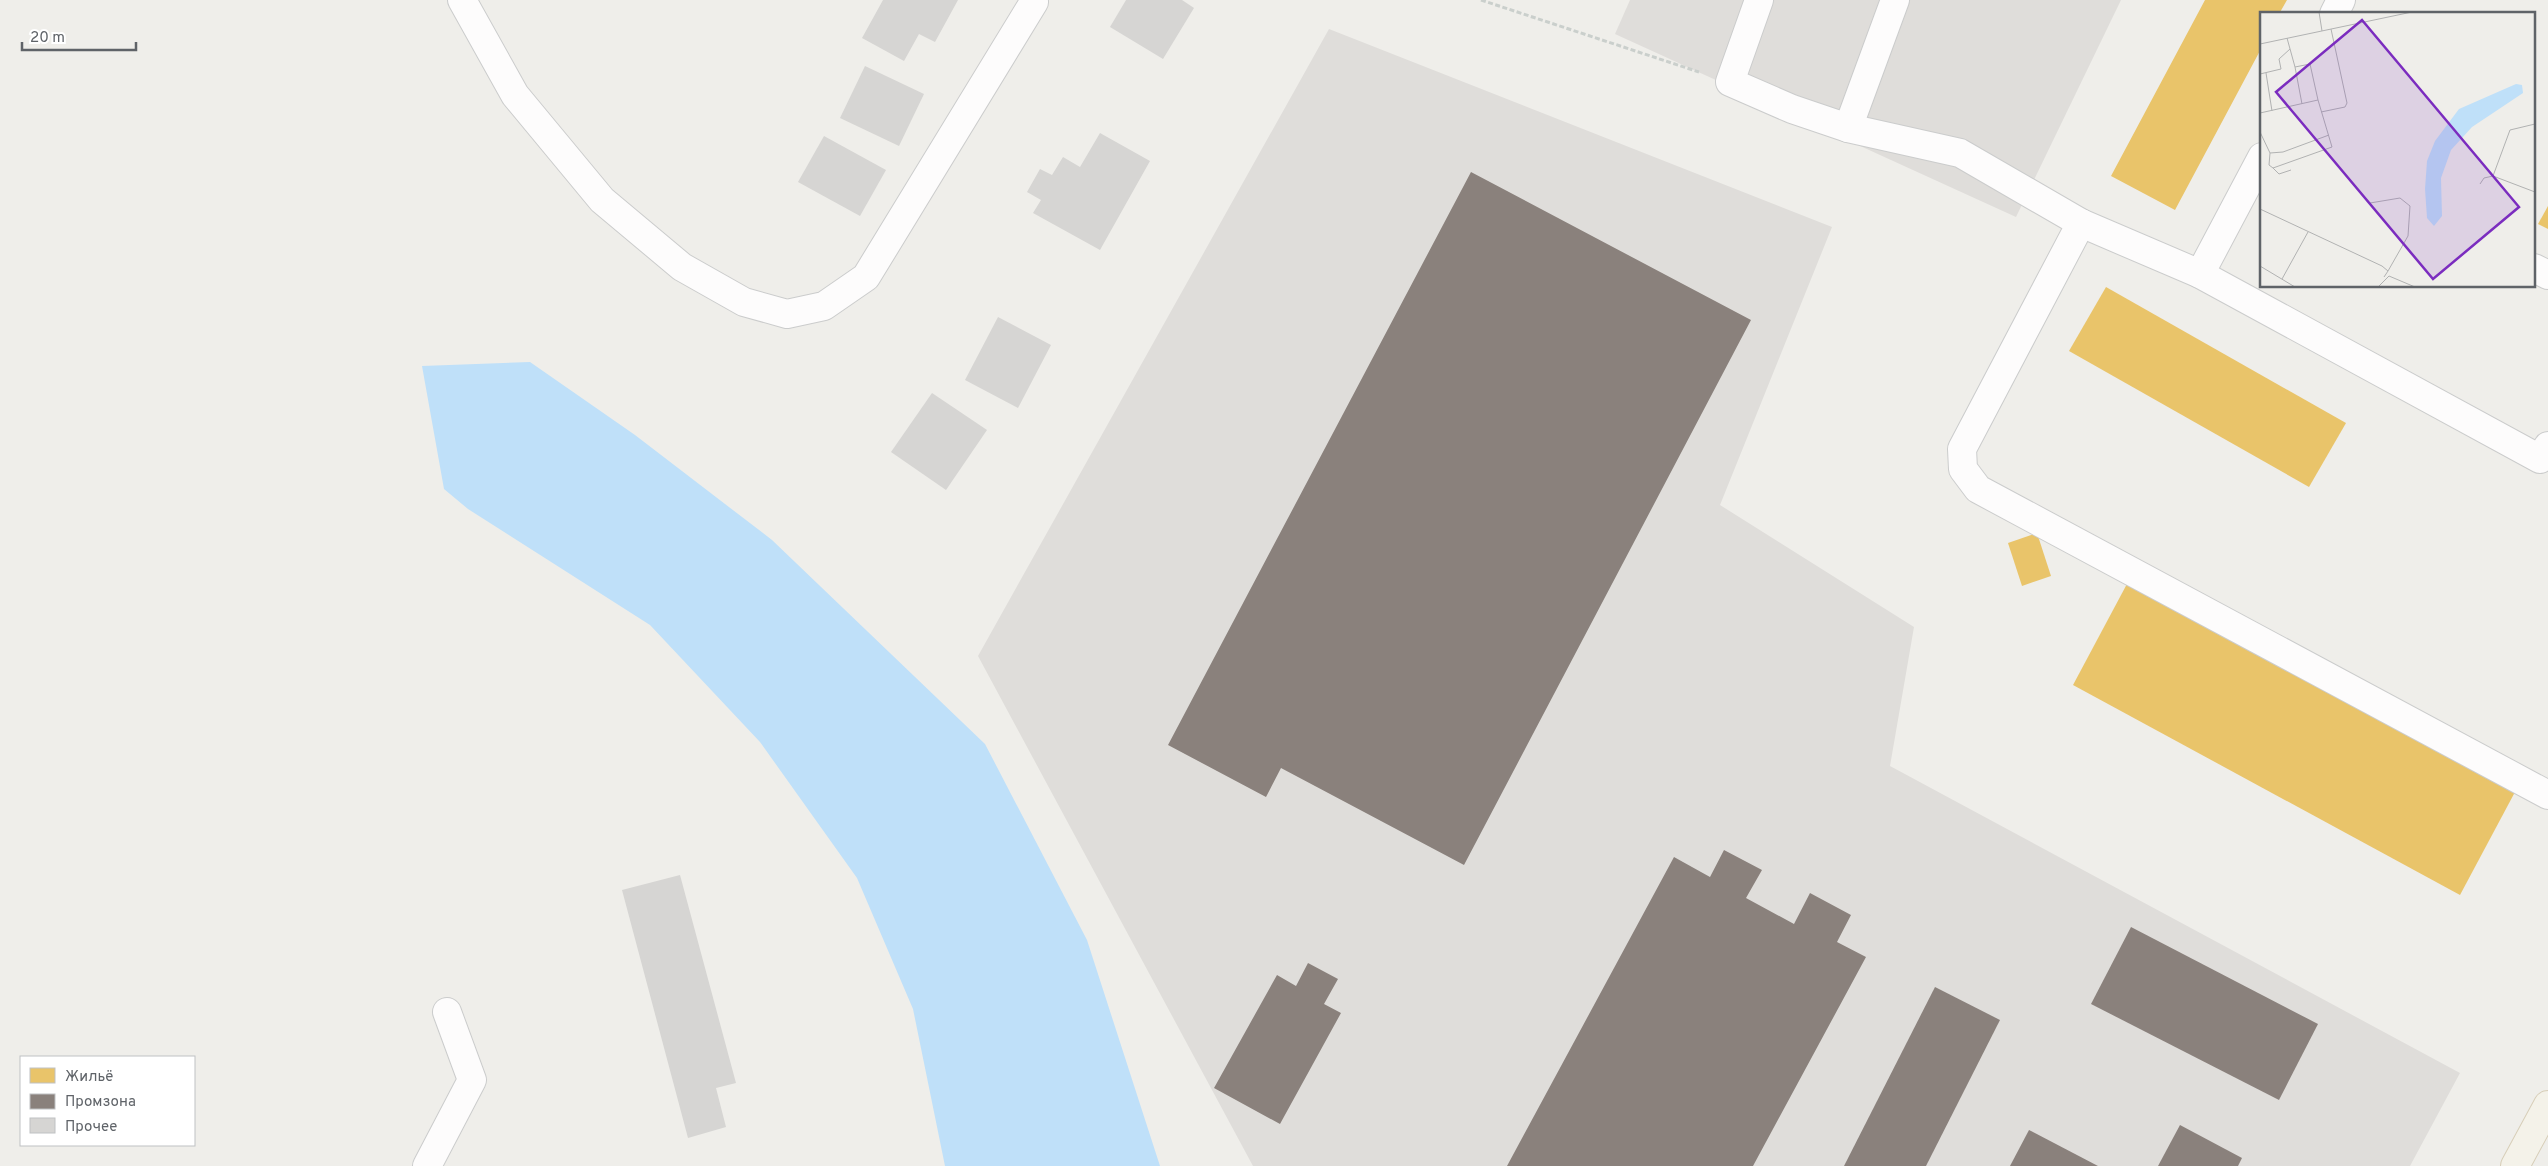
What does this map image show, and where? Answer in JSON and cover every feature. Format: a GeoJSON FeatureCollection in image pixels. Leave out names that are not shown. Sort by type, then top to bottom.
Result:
{"type":"FeatureCollection","features":[{"type":"Feature","properties":{"kind":"main road"},"geometry":{"type":"LineString","coordinates":[[2515,1166],[2548,1105]]}},
{"type":"Feature","properties":{"kind":"lane"},"geometry":{"type":"LineString","coordinates":[[462,0],[515,95],[602,200],[682,267],[744,302],[787,314],[824,306],[866,277],[1034,2]]}},
{"type":"Feature","properties":{"kind":"lane"},"geometry":{"type":"LineString","coordinates":[[1759,0],[1730,82],[1792,109],[1848,128],[1960,153],[2081,222],[2200,274],[2540,459],[2548,446]]}},
{"type":"Feature","properties":{"kind":"lane"},"geometry":{"type":"LineString","coordinates":[[1848,128],[1895,0]]}},
{"type":"Feature","properties":{"kind":"lane"},"geometry":{"type":"LineString","coordinates":[[2335,12],[2341,0]]}},
{"type":"Feature","properties":{"kind":"lane"},"geometry":{"type":"LineString","coordinates":[[2200,274],[2260,161]]}},
{"type":"Feature","properties":{"kind":"lane"},"geometry":{"type":"LineString","coordinates":[[2081,222],[1962,449],[1963,469],[1978,489],[2548,795]]}},
{"type":"Feature","properties":{"kind":"lane"},"geometry":{"type":"LineString","coordinates":[[2536,269],[2548,276]]}},
{"type":"Feature","properties":{"kind":"lane"},"geometry":{"type":"LineString","coordinates":[[427,1166],[472,1080],[447,1012]]}},
{"type":"Feature","properties":{"kind":"path"},"geometry":{"type":"LineString","coordinates":[[1481,0],[1730,82]]}},
{"type":"Feature","properties":{"kind":"shaded area"},"geometry":{"type":"Polygon","coordinates":[[[1630,0],[2121,0],[2016,217],[1615,34],[1630,0]]]}},
{"type":"Feature","properties":{"kind":"shaded area"},"geometry":{"type":"Polygon","coordinates":[[[1329,29],[1832,227],[1720,505],[1914,627],[1890,766],[2460,1073],[2410,1166],[1253,1166],[978,656],[1329,29]]]}},
{"type":"Feature","properties":{"kind":"water"},"geometry":{"type":"Polygon","coordinates":[[[530,362],[635,435],[772,540],[985,744],[1087,940],[1160,1166],[945,1166],[913,1009],[857,878],[760,742],[650,625],[468,509],[444,489],[422,366],[530,362]]]}},
{"type":"Feature","properties":{"kind":"building: Жильё"},"geometry":{"type":"Polygon","coordinates":[[[2205,0],[2287,0],[2280,12],[2260,12],[2260,51],[2175,210],[2111,176],[2205,0]]]}},
{"type":"Feature","properties":{"kind":"building: Жильё"},"geometry":{"type":"Polygon","coordinates":[[[2548,206],[2548,229],[2538,224],[2548,206]]]}},
{"type":"Feature","properties":{"kind":"building: Жильё"},"geometry":{"type":"Polygon","coordinates":[[[2106,287],[2346,423],[2309,487],[2069,351],[2106,287]]]}},
{"type":"Feature","properties":{"kind":"building: Жильё"},"geometry":{"type":"Polygon","coordinates":[[[2037,533],[2051,576],[2022,586],[2008,543],[2037,533]]]}},
{"type":"Feature","properties":{"kind":"building: Жильё"},"geometry":{"type":"Polygon","coordinates":[[[2128,582],[2515,792],[2460,895],[2073,685],[2128,582]]]}},
{"type":"Feature","properties":{"kind":"building: Промзона"},"geometry":{"type":"Polygon","coordinates":[[[1471,172],[1751,320],[1464,865],[1281,768],[1266,797],[1168,745],[1471,172]]]}},
{"type":"Feature","properties":{"kind":"building: Промзона"},"geometry":{"type":"Polygon","coordinates":[[[1724,850],[1762,870],[1746,898],[1794,924],[1810,893],[1851,915],[1837,942],[1866,957],[1753,1166],[1507,1166],[1674,857],[1710,877],[1724,850]]]}},
{"type":"Feature","properties":{"kind":"building: Промзона"},"geometry":{"type":"Polygon","coordinates":[[[2131,927],[2318,1024],[2279,1100],[2091,1004],[2131,927]]]}},
{"type":"Feature","properties":{"kind":"building: Промзона"},"geometry":{"type":"Polygon","coordinates":[[[1308,963],[1338,979],[1324,1004],[1341,1013],[1280,1124],[1214,1088],[1277,975],[1296,986],[1308,963]]]}},
{"type":"Feature","properties":{"kind":"building: Промзона"},"geometry":{"type":"Polygon","coordinates":[[[1935,987],[2000,1020],[1926,1166],[1844,1166],[1935,987]]]}},
{"type":"Feature","properties":{"kind":"building: Промзона"},"geometry":{"type":"Polygon","coordinates":[[[2180,1125],[2242,1158],[2238,1166],[2158,1166],[2180,1125]]]}},
{"type":"Feature","properties":{"kind":"building: Промзона"},"geometry":{"type":"Polygon","coordinates":[[[2029,1130],[2098,1166],[2010,1166],[2029,1130]]]}},
{"type":"Feature","properties":{"kind":"building: Прочее"},"geometry":{"type":"Polygon","coordinates":[[[883,0],[958,0],[935,42],[919,34],[904,61],[862,38],[883,0]]]}},
{"type":"Feature","properties":{"kind":"building: Прочее"},"geometry":{"type":"Polygon","coordinates":[[[1126,0],[1182,0],[1194,8],[1163,59],[1110,27],[1126,0]]]}},
{"type":"Feature","properties":{"kind":"building: Прочее"},"geometry":{"type":"Polygon","coordinates":[[[865,66],[924,94],[899,146],[840,118],[865,66]]]}},
{"type":"Feature","properties":{"kind":"building: Прочее"},"geometry":{"type":"Polygon","coordinates":[[[1100,133],[1150,161],[1100,250],[1033,213],[1041,200],[1027,192],[1040,169],[1052,175],[1063,157],[1080,167],[1100,133]]]}},
{"type":"Feature","properties":{"kind":"building: Прочее"},"geometry":{"type":"Polygon","coordinates":[[[824,136],[886,170],[860,216],[798,182],[824,136]]]}},
{"type":"Feature","properties":{"kind":"building: Прочее"},"geometry":{"type":"Polygon","coordinates":[[[998,317],[1051,345],[1018,408],[965,380],[998,317]]]}},
{"type":"Feature","properties":{"kind":"building: Прочее"},"geometry":{"type":"Polygon","coordinates":[[[932,393],[987,430],[946,490],[891,452],[932,393]]]}},
{"type":"Feature","properties":{"kind":"building: Прочее"},"geometry":{"type":"Polygon","coordinates":[[[680,875],[736,1083],[716,1088],[726,1127],[688,1138],[622,890],[680,875]]]}}]}
